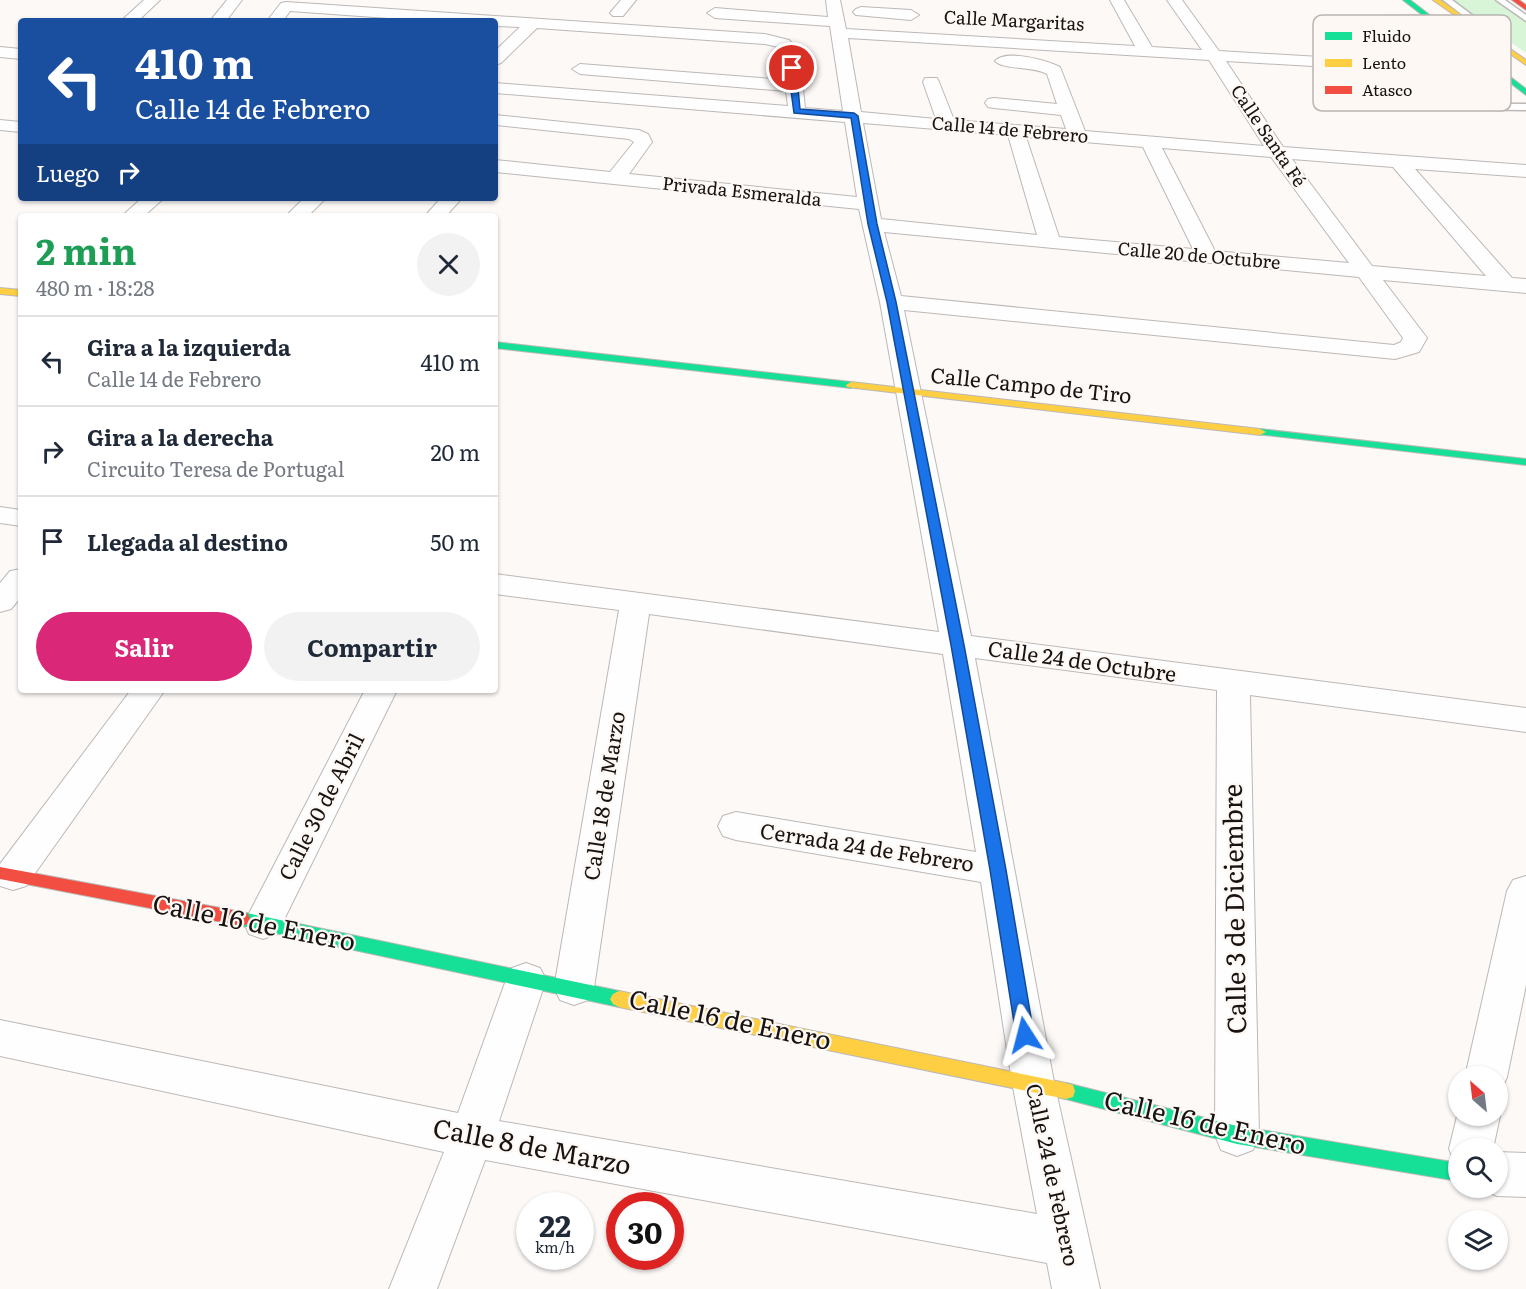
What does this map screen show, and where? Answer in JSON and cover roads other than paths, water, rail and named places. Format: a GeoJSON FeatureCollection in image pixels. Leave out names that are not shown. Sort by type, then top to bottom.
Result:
{"type":"FeatureCollection","features":[{"type":"Feature","properties":{"kind":"main road"},"geometry":{"type":"LineString","coordinates":[[1406,0],[1424,15]]}},
{"type":"Feature","properties":{"kind":"main road"},"geometry":{"type":"LineString","coordinates":[[1436,0],[1457,15]]}},
{"type":"Feature","properties":{"kind":"main road"},"geometry":{"type":"LineString","coordinates":[[1515,0],[1526,8]]}},
{"type":"Feature","properties":{"kind":"main road"},"geometry":{"type":"LineString","coordinates":[[1511,52],[1526,63]]}},
{"type":"Feature","properties":{"kind":"main road"},"geometry":{"type":"LineString","coordinates":[[1511,81],[1526,93]]}},
{"type":"Feature","properties":{"kind":"main road"},"geometry":{"type":"LineString","coordinates":[[0,291],[18,293]]}},
{"type":"Feature","properties":{"kind":"main road","name":"Calle Campo de Tiro"},"geometry":{"type":"LineString","coordinates":[[498,345],[1526,462]]}},
{"type":"Feature","properties":{"kind":"main road","name":"Calle 16 de Enero"},"geometry":{"type":"LineString","coordinates":[[7,874],[263,923],[526,980],[1033,1082],[1237,1135],[1448,1170]]}},
{"type":"Feature","properties":{"kind":"street"},"geometry":{"type":"LineString","coordinates":[[132,18],[153,0]]}},
{"type":"Feature","properties":{"kind":"street"},"geometry":{"type":"LineString","coordinates":[[220,18],[235,0]]}},
{"type":"Feature","properties":{"kind":"street"},"geometry":{"type":"LineString","coordinates":[[618,13],[629,0]]}},
{"type":"Feature","properties":{"kind":"street","name":"Calle 24 de Febrero"},"geometry":{"type":"LineString","coordinates":[[833,0],[871,214],[891,302],[957,645],[998,870],[1033,1082],[1076,1289]]}},
{"type":"Feature","properties":{"kind":"street"},"geometry":{"type":"LineString","coordinates":[[1117,0],[1126,27],[1145,49]]}},
{"type":"Feature","properties":{"kind":"street","name":"Calle Santa Fé"},"geometry":{"type":"LineString","coordinates":[[891,302],[1395,352],[1411,347],[1415,338],[1277,152],[1215,56],[1174,0]]}},
{"type":"Feature","properties":{"kind":"street"},"geometry":{"type":"LineString","coordinates":[[277,18],[286,6],[423,18]]}},
{"type":"Feature","properties":{"kind":"street","name":"Calle Margaritas"},"geometry":{"type":"LineString","coordinates":[[861,12],[886,7],[922,16]]}},
{"type":"Feature","properties":{"kind":"street"},"geometry":{"type":"LineString","coordinates":[[715,13],[837,27],[1313,62]]}},
{"type":"Feature","properties":{"kind":"street"},"geometry":{"type":"LineString","coordinates":[[498,21],[765,39],[783,43],[791,50],[796,111]]}},
{"type":"Feature","properties":{"kind":"street"},"geometry":{"type":"LineString","coordinates":[[498,38],[515,22]]}},
{"type":"Feature","properties":{"kind":"street"},"geometry":{"type":"LineString","coordinates":[[498,57],[533,24]]}},
{"type":"Feature","properties":{"kind":"street"},"geometry":{"type":"LineString","coordinates":[[557,93],[613,30]]}},
{"type":"Feature","properties":{"kind":"street"},"geometry":{"type":"LineString","coordinates":[[0,52],[18,54]]}},
{"type":"Feature","properties":{"kind":"street"},"geometry":{"type":"LineString","coordinates":[[982,60],[1028,63],[1054,71],[1078,136]]}},
{"type":"Feature","properties":{"kind":"street"},"geometry":{"type":"LineString","coordinates":[[580,69],[794,86]]}},
{"type":"Feature","properties":{"kind":"street"},"geometry":{"type":"LineString","coordinates":[[932,82],[947,124]]}},
{"type":"Feature","properties":{"kind":"street"},"geometry":{"type":"LineString","coordinates":[[498,107],[502,89]]}},
{"type":"Feature","properties":{"kind":"street","name":"Calle 14 de Febrero"},"geometry":{"type":"LineString","coordinates":[[502,89],[796,111],[1150,143],[1526,171]]}},
{"type":"Feature","properties":{"kind":"street"},"geometry":{"type":"LineString","coordinates":[[994,103],[1068,110]]}},
{"type":"Feature","properties":{"kind":"street"},"geometry":{"type":"LineString","coordinates":[[498,121],[633,134],[641,138],[643,142],[615,179]]}},
{"type":"Feature","properties":{"kind":"street"},"geometry":{"type":"LineString","coordinates":[[0,125],[18,127]]}},
{"type":"Feature","properties":{"kind":"street"},"geometry":{"type":"LineString","coordinates":[[1015,130],[1050,243]]}},
{"type":"Feature","properties":{"kind":"street"},"geometry":{"type":"LineString","coordinates":[[1150,143],[1207,257]]}},
{"type":"Feature","properties":{"kind":"street"},"geometry":{"type":"LineString","coordinates":[[1400,162],[1515,285]]}},
{"type":"Feature","properties":{"kind":"street","name":"Privada Esmeralda"},"geometry":{"type":"LineString","coordinates":[[498,166],[615,179],[871,214]]}},
{"type":"Feature","properties":{"kind":"street"},"geometry":{"type":"LineString","coordinates":[[136,213],[150,201]]}},
{"type":"Feature","properties":{"kind":"street"},"geometry":{"type":"LineString","coordinates":[[299,213],[313,201]]}},
{"type":"Feature","properties":{"kind":"street"},"geometry":{"type":"LineString","coordinates":[[438,213],[449,201]]}},
{"type":"Feature","properties":{"kind":"street","name":"Calle 20 de Octubre"},"geometry":{"type":"LineString","coordinates":[[871,214],[1050,243],[1515,285]]}},
{"type":"Feature","properties":{"kind":"street"},"geometry":{"type":"LineString","coordinates":[[0,515],[18,518]]}},
{"type":"Feature","properties":{"kind":"street"},"geometry":{"type":"LineString","coordinates":[[0,602],[18,581]]}},
{"type":"Feature","properties":{"kind":"street","name":"Calle 24 de Octubre"},"geometry":{"type":"LineString","coordinates":[[498,584],[1526,720]]}},
{"type":"Feature","properties":{"kind":"street","name":"Calle 18 de Marzo"},"geometry":{"type":"LineString","coordinates":[[574,988],[635,603]]}},
{"type":"Feature","properties":{"kind":"street","name":"Calle 3 de Diciembre"},"geometry":{"type":"LineString","coordinates":[[1233,683],[1237,1135]]}},
{"type":"Feature","properties":{"kind":"street"},"geometry":{"type":"LineString","coordinates":[[7,874],[147,693]]}},
{"type":"Feature","properties":{"kind":"street","name":"Calle 30 de Abril"},"geometry":{"type":"LineString","coordinates":[[263,923],[379,693]]}},
{"type":"Feature","properties":{"kind":"street","name":"Cerrada 24 de Febrero"},"geometry":{"type":"LineString","coordinates":[[736,826],[998,870]]}},
{"type":"Feature","properties":{"kind":"street"},"geometry":{"type":"LineString","coordinates":[[1488,1066],[1526,891]]}},
{"type":"Feature","properties":{"kind":"street"},"geometry":{"type":"LineString","coordinates":[[413,1289],[472,1137],[526,980]]}},
{"type":"Feature","properties":{"kind":"street","name":"Calle 8 de Marzo"},"geometry":{"type":"LineString","coordinates":[[0,1038],[472,1137],[1067,1243]]}},
{"type":"Feature","properties":{"kind":"street"},"geometry":{"type":"LineString","coordinates":[[1508,1174],[1526,1175]]}},
{"type":"Feature","properties":{"kind":"lane"},"geometry":{"type":"LineString","coordinates":[[1446,0],[1467,15]]}},
{"type":"Feature","properties":{"kind":"lane"},"geometry":{"type":"LineString","coordinates":[[1500,0],[1526,19]]}},
{"type":"Feature","properties":{"kind":"lane"},"geometry":{"type":"LineString","coordinates":[[1511,46],[1526,56]]}},
{"type":"Feature","properties":{"kind":"lane"},"geometry":{"type":"LineString","coordinates":[[1511,107],[1526,107]]}}]}
